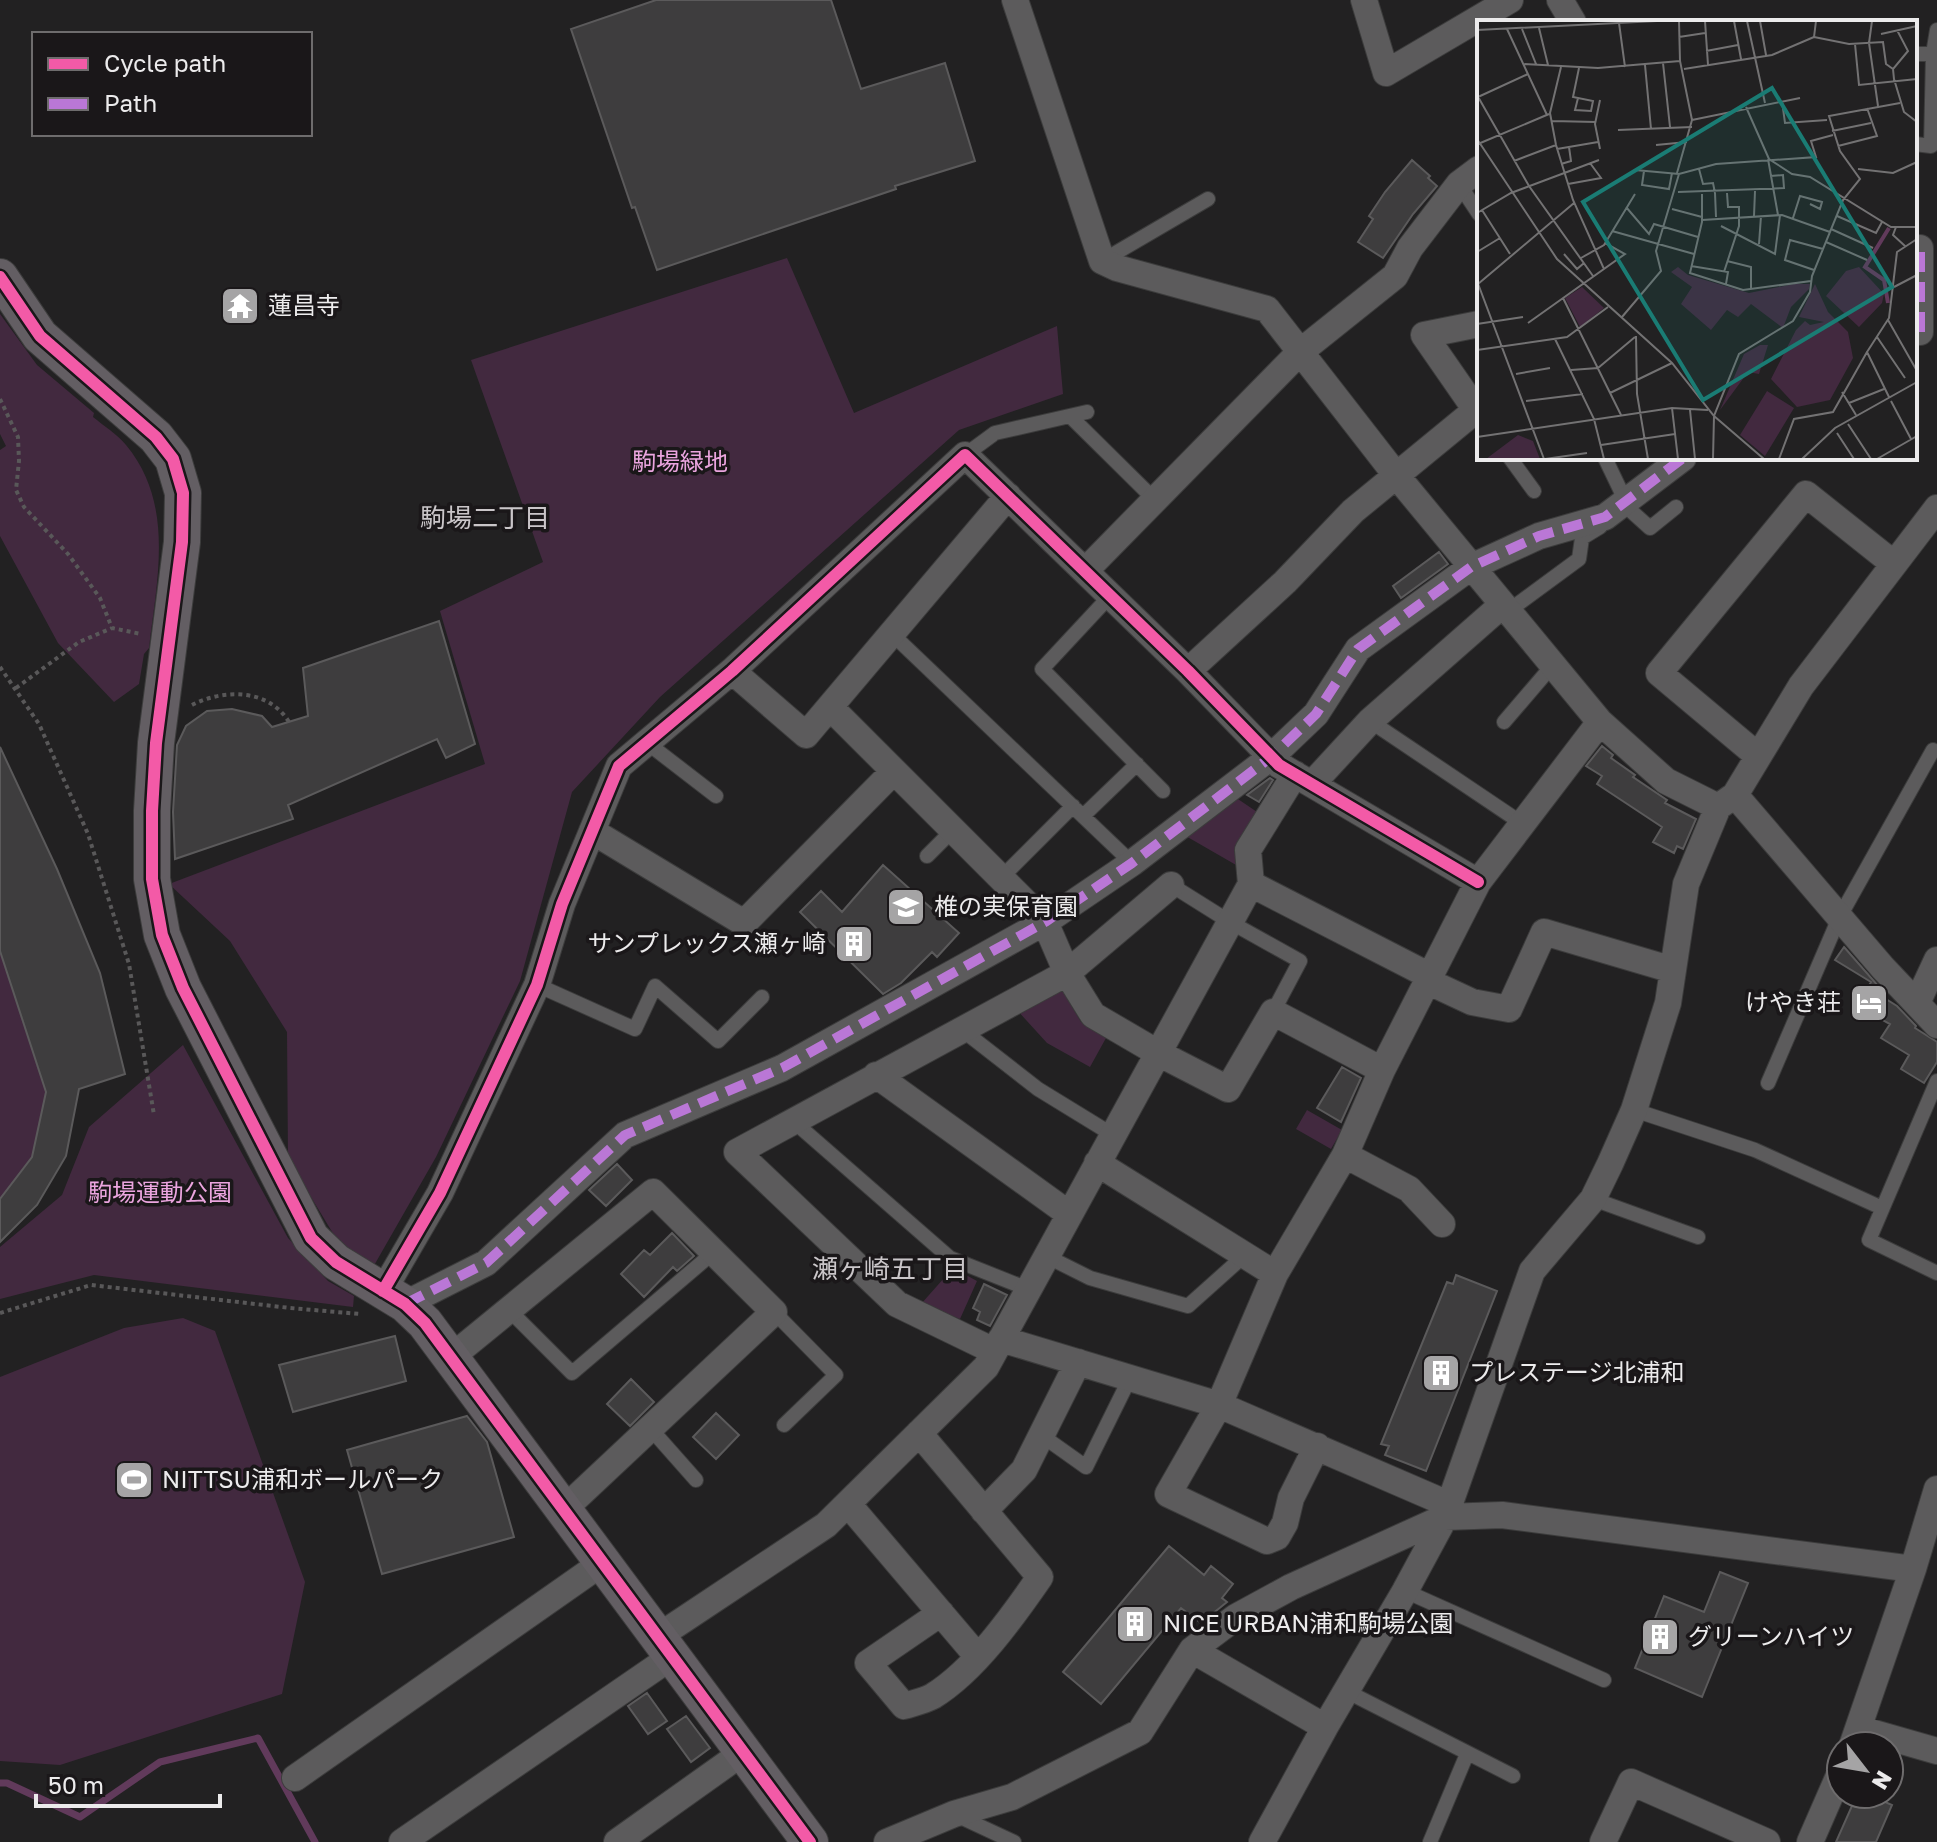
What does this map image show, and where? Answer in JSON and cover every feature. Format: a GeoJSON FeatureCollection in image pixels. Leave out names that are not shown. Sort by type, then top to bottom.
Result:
{"type":"FeatureCollection","features":[{"type":"Feature","properties":{"kind":"street"},"geometry":{"type":"LineString","coordinates":[[1015,0],[1102,261],[1117,268],[1267,309],[1504,609],[1600,722],[1666,781],[1726,801],[1937,1025]]}},
{"type":"Feature","properties":{"kind":"street"},"geometry":{"type":"LineString","coordinates":[[1364,0],[1386,73],[1510,0]]}},
{"type":"Feature","properties":{"kind":"street"},"geometry":{"type":"LineString","coordinates":[[1560,0],[1572,20]]}},
{"type":"Feature","properties":{"kind":"street"},"geometry":{"type":"LineString","coordinates":[[1085,571],[1300,352],[1395,276],[1410,248],[1469,176]]}},
{"type":"Feature","properties":{"kind":"street"},"geometry":{"type":"LineString","coordinates":[[1924,248],[1925,332]]}},
{"type":"Feature","properties":{"kind":"street"},"geometry":{"type":"LineString","coordinates":[[0,277],[40,336],[156,437],[173,459],[183,493],[182,542],[156,743],[152,879],[162,935],[183,988],[311,1238],[336,1262],[418,1314],[810,1842]]}},
{"type":"Feature","properties":{"kind":"street"},"geometry":{"type":"LineString","coordinates":[[1477,324],[1424,335],[1477,411]]}},
{"type":"Feature","properties":{"kind":"street"},"geometry":{"type":"LineString","coordinates":[[1188,671],[1285,582],[1353,511],[1477,413]]}},
{"type":"Feature","properties":{"kind":"street"},"geometry":{"type":"LineString","coordinates":[[394,1297],[537,985],[562,904],[619,766],[732,671],[965,455],[1188,671],[1271,757],[1478,882]]}},
{"type":"Feature","properties":{"kind":"street"},"geometry":{"type":"LineString","coordinates":[[394,1297],[486,1263],[625,1135],[782,1068],[1045,922],[1132,863],[1271,757],[1316,714],[1358,649],[1471,567],[1539,536],[1605,517],[1628,505],[1681,460]]}},
{"type":"Feature","properties":{"kind":"street"},"geometry":{"type":"LineString","coordinates":[[1758,756],[1659,673],[1806,494],[1894,564]]}},
{"type":"Feature","properties":{"kind":"street"},"geometry":{"type":"LineString","coordinates":[[732,671],[806,735],[1008,496]]}},
{"type":"Feature","properties":{"kind":"street"},"geometry":{"type":"LineString","coordinates":[[1262,1842],[1405,1591],[1446,1510],[1532,1271],[1593,1199],[1634,1110],[1668,1003],[1686,884],[1726,801],[1801,686],[1937,508]]}},
{"type":"Feature","properties":{"kind":"street"},"geometry":{"type":"LineString","coordinates":[[402,1842],[826,1525],[986,1367],[1251,884],[1248,850],[1303,779],[1504,609]]}},
{"type":"Feature","properties":{"kind":"street"},"geometry":{"type":"LineString","coordinates":[[830,707],[1045,922],[1067,973],[1093,1015],[1228,1089],[1273,1012],[1382,1070]]}},
{"type":"Feature","properties":{"kind":"street"},"geometry":{"type":"LineString","coordinates":[[1317,1446],[1291,1498],[1285,1523],[1277,1537],[1267,1541],[1168,1494],[1219,1405],[1275,1274],[1345,1155],[1382,1070],[1478,882],[1600,722]]}},
{"type":"Feature","properties":{"kind":"street"},"geometry":{"type":"LineString","coordinates":[[592,831],[744,923],[894,771]]}},
{"type":"Feature","properties":{"kind":"street"},"geometry":{"type":"LineString","coordinates":[[1251,884],[1472,1002],[1509,1009],[1544,932],[1673,970]]}},
{"type":"Feature","properties":{"kind":"street"},"geometry":{"type":"LineString","coordinates":[[1171,885],[1067,973],[737,1152],[897,1304],[998,1345],[1078,1362],[1219,1405],[1317,1446],[1446,1510],[1913,1569]]}},
{"type":"Feature","properties":{"kind":"street"},"geometry":{"type":"LineString","coordinates":[[1917,1003],[1937,960]]}},
{"type":"Feature","properties":{"kind":"street"},"geometry":{"type":"LineString","coordinates":[[876,1075],[1069,1214]]}},
{"type":"Feature","properties":{"kind":"street"},"geometry":{"type":"LineString","coordinates":[[1345,1155],[1409,1189],[1442,1224]]}},
{"type":"Feature","properties":{"kind":"street"},"geometry":{"type":"LineString","coordinates":[[1097,1163],[1275,1274]]}},
{"type":"Feature","properties":{"kind":"street"},"geometry":{"type":"LineString","coordinates":[[450,1358],[653,1192],[774,1312],[562,1511]]}},
{"type":"Feature","properties":{"kind":"street"},"geometry":{"type":"LineString","coordinates":[[984,1511],[1024,1470],[1078,1362]]}},
{"type":"Feature","properties":{"kind":"street"},"geometry":{"type":"LineString","coordinates":[[919,1433],[1040,1577],[1008,1623],[978,1657],[932,1696],[904,1706],[868,1663],[941,1613]]}},
{"type":"Feature","properties":{"kind":"street"},"geometry":{"type":"LineString","coordinates":[[1858,1730],[1936,1500]]}},
{"type":"Feature","properties":{"kind":"street"},"geometry":{"type":"LineString","coordinates":[[848,1504],[978,1657]]}},
{"type":"Feature","properties":{"kind":"street"},"geometry":{"type":"LineString","coordinates":[[887,1842],[954,1814],[1012,1797],[1140,1732],[1192,1650],[1236,1617],[1446,1510]]}},
{"type":"Feature","properties":{"kind":"street"},"geometry":{"type":"LineString","coordinates":[[295,1778],[602,1563]]}},
{"type":"Feature","properties":{"kind":"street"},"geometry":{"type":"LineString","coordinates":[[1192,1650],[1325,1727]]}},
{"type":"Feature","properties":{"kind":"street"},"geometry":{"type":"LineString","coordinates":[[1905,1745],[1937,1751]]}},
{"type":"Feature","properties":{"kind":"street"},"geometry":{"type":"LineString","coordinates":[[617,1842],[742,1753]]}},
{"type":"Feature","properties":{"kind":"street"},"geometry":{"type":"LineString","coordinates":[[1603,1842],[1631,1782],[1767,1842]]}},
{"type":"Feature","properties":{"kind":"street"},"geometry":{"type":"LineString","coordinates":[[1810,1842],[1825,1808]]}},
{"type":"Feature","properties":{"kind":"lane"},"geometry":{"type":"LineString","coordinates":[[1917,144],[1931,146],[1933,54],[1937,30]]}},
{"type":"Feature","properties":{"kind":"lane"},"geometry":{"type":"LineString","coordinates":[[1917,54],[1933,54]]}},
{"type":"Feature","properties":{"kind":"lane"},"geometry":{"type":"LineString","coordinates":[[1469,176],[1477,206]]}},
{"type":"Feature","properties":{"kind":"lane"},"geometry":{"type":"LineString","coordinates":[[1102,261],[1208,199]]}},
{"type":"Feature","properties":{"kind":"lane"},"geometry":{"type":"LineString","coordinates":[[965,455],[995,433],[1087,412]]}},
{"type":"Feature","properties":{"kind":"lane"},"geometry":{"type":"LineString","coordinates":[[1070,416],[1155,500]]}},
{"type":"Feature","properties":{"kind":"lane"},"geometry":{"type":"LineString","coordinates":[[1511,460],[1534,491]]}},
{"type":"Feature","properties":{"kind":"lane"},"geometry":{"type":"LineString","coordinates":[[1606,460],[1628,505],[1650,528],[1676,507]]}},
{"type":"Feature","properties":{"kind":"lane"},"geometry":{"type":"LineString","coordinates":[[1504,609],[1579,559],[1582,538],[1628,505]]}},
{"type":"Feature","properties":{"kind":"lane"},"geometry":{"type":"LineString","coordinates":[[1110,596],[1042,669],[1163,791]]}},
{"type":"Feature","properties":{"kind":"lane"},"geometry":{"type":"LineString","coordinates":[[891,633],[1132,863]]}},
{"type":"Feature","properties":{"kind":"lane"},"geometry":{"type":"LineString","coordinates":[[1504,722],[1552,666]]}},
{"type":"Feature","properties":{"kind":"lane"},"geometry":{"type":"LineString","coordinates":[[1370,721],[1523,824]]}},
{"type":"Feature","properties":{"kind":"lane"},"geometry":{"type":"LineString","coordinates":[[646,742],[716,796]]}},
{"type":"Feature","properties":{"kind":"lane"},"geometry":{"type":"LineString","coordinates":[[1768,1083],[1839,918],[1933,750]]}},
{"type":"Feature","properties":{"kind":"lane"},"geometry":{"type":"LineString","coordinates":[[1001,878],[1137,764]]}},
{"type":"Feature","properties":{"kind":"lane"},"geometry":{"type":"LineString","coordinates":[[927,856],[953,830]]}},
{"type":"Feature","properties":{"kind":"lane"},"geometry":{"type":"LineString","coordinates":[[1171,885],[1300,961],[1273,1012]]}},
{"type":"Feature","properties":{"kind":"lane"},"geometry":{"type":"LineString","coordinates":[[537,985],[635,1029],[655,986],[718,1041],[762,997]]}},
{"type":"Feature","properties":{"kind":"lane"},"geometry":{"type":"LineString","coordinates":[[961,1029],[1038,1089],[1113,1135]]}},
{"type":"Feature","properties":{"kind":"lane"},"geometry":{"type":"LineString","coordinates":[[1937,1081],[1869,1240],[1937,1273]]}},
{"type":"Feature","properties":{"kind":"lane"},"geometry":{"type":"LineString","coordinates":[[1634,1110],[1755,1150],[1882,1208]]}},
{"type":"Feature","properties":{"kind":"lane"},"geometry":{"type":"LineString","coordinates":[[792,1120],[950,1258],[1028,1289]]}},
{"type":"Feature","properties":{"kind":"lane"},"geometry":{"type":"LineString","coordinates":[[1593,1199],[1698,1237]]}},
{"type":"Feature","properties":{"kind":"lane"},"geometry":{"type":"LineString","coordinates":[[508,1309],[572,1373],[714,1252]]}},
{"type":"Feature","properties":{"kind":"lane"},"geometry":{"type":"LineString","coordinates":[[1046,1256],[1090,1278],[1188,1306],[1245,1255]]}},
{"type":"Feature","properties":{"kind":"lane"},"geometry":{"type":"LineString","coordinates":[[774,1312],[836,1375],[784,1425]]}},
{"type":"Feature","properties":{"kind":"lane"},"geometry":{"type":"LineString","coordinates":[[1041,1435],[1086,1467],[1130,1378]]}},
{"type":"Feature","properties":{"kind":"lane"},"geometry":{"type":"LineString","coordinates":[[650,1428],[696,1480]]}},
{"type":"Feature","properties":{"kind":"lane"},"geometry":{"type":"LineString","coordinates":[[1405,1591],[1604,1680]]}},
{"type":"Feature","properties":{"kind":"lane"},"geometry":{"type":"LineString","coordinates":[[1346,1691],[1513,1776]]}},
{"type":"Feature","properties":{"kind":"lane"},"geometry":{"type":"LineString","coordinates":[[1430,1842],[1467,1754]]}},
{"type":"Feature","properties":{"kind":"lane"},"geometry":{"type":"LineString","coordinates":[[954,1814],[1014,1842]]}},
{"type":"Feature","properties":{"kind":"path"},"geometry":{"type":"LineString","coordinates":[[0,399],[18,437],[16,490],[24,507],[76,565],[100,598],[112,628]]}},
{"type":"Feature","properties":{"kind":"path"},"geometry":{"type":"LineString","coordinates":[[15,689],[79,642],[112,628],[132,633]]}},
{"type":"Feature","properties":{"kind":"path"},"geometry":{"type":"LineString","coordinates":[[0,667],[39,724],[88,834],[129,964],[154,1115]]}},
{"type":"Feature","properties":{"kind":"path"},"geometry":{"type":"LineString","coordinates":[[191,706],[208,697],[236,693],[264,701],[284,713],[289,722]]}},
{"type":"Feature","properties":{"kind":"path"},"geometry":{"type":"LineString","coordinates":[[0,1313],[91,1285],[370,1314],[385,1311],[394,1297]]}},
{"type":"Feature","properties":{"kind":"green space","name":"駒場緑地"},"geometry":{"type":"Polygon","coordinates":[[[787,258],[854,413],[1057,326],[1063,394],[959,430],[660,697],[572,792],[520,981],[436,1157],[372,1269],[340,1245],[288,1159],[287,1032],[230,941],[169,884],[485,764],[440,611],[543,562],[471,360],[787,258]]]}},
{"type":"Feature","properties":{"kind":"green space"},"geometry":{"type":"Polygon","coordinates":[[[0,314],[37,365],[94,413],[93,417],[126,445],[141,468],[151,492],[159,543],[149,648],[144,654],[139,684],[114,702],[58,643],[0,536],[0,450],[6,446],[0,434],[0,314]]]}},
{"type":"Feature","properties":{"kind":"green space"},"geometry":{"type":"Polygon","coordinates":[[[0,755],[17,783],[57,869],[100,973],[66,1156],[0,1242],[0,755]]]}},
{"type":"Feature","properties":{"kind":"green space"},"geometry":{"type":"Polygon","coordinates":[[[1232,795],[1263,816],[1243,869],[1184,835],[1232,795]]]}},
{"type":"Feature","properties":{"kind":"green space"},"geometry":{"type":"Polygon","coordinates":[[[1059,985],[1081,1022],[1106,1038],[1090,1067],[1047,1043],[1016,1009],[1059,985]]]}},
{"type":"Feature","properties":{"kind":"green space","name":"駒場運動公園"},"geometry":{"type":"Polygon","coordinates":[[[183,1045],[288,1238],[328,1281],[354,1296],[353,1307],[94,1275],[0,1299],[0,1247],[62,1195],[89,1127],[183,1045]]]}},
{"type":"Feature","properties":{"kind":"green space"},"geometry":{"type":"Polygon","coordinates":[[[1307,1110],[1342,1130],[1331,1149],[1296,1129],[1307,1110]]]}},
{"type":"Feature","properties":{"kind":"green space"},"geometry":{"type":"Polygon","coordinates":[[[953,1268],[977,1281],[960,1319],[921,1304],[953,1268]]]}},
{"type":"Feature","properties":{"kind":"green space","name":"NITTSU浦和ボールパーク"},"geometry":{"type":"Polygon","coordinates":[[[183,1318],[215,1331],[305,1582],[282,1694],[60,1765],[0,1761],[0,1377],[124,1328],[183,1318]]]}},
{"type":"Feature","properties":{"kind":"building"},"geometry":{"type":"Polygon","coordinates":[[[656,0],[831,0],[861,89],[945,63],[975,161],[657,270],[635,207],[632,208],[571,29],[656,0]]]}},
{"type":"Feature","properties":{"kind":"building"},"geometry":{"type":"Polygon","coordinates":[[[1412,160],[1437,186],[1413,214],[1383,258],[1358,242],[1373,219],[1369,216],[1412,160]]]}},
{"type":"Feature","properties":{"kind":"building"},"geometry":{"type":"Polygon","coordinates":[[[1439,552],[1448,564],[1401,598],[1393,586],[1439,552]]]}},
{"type":"Feature","properties":{"kind":"building"},"geometry":{"type":"Polygon","coordinates":[[[439,621],[475,744],[446,758],[437,739],[288,805],[293,819],[175,859],[173,812],[177,745],[186,726],[207,711],[232,709],[262,716],[272,727],[308,716],[303,668],[439,621]]]}},
{"type":"Feature","properties":{"kind":"building"},"geometry":{"type":"Polygon","coordinates":[[[1602,746],[1613,755],[1611,758],[1635,775],[1633,777],[1667,800],[1665,803],[1696,819],[1683,849],[1677,846],[1674,853],[1653,842],[1662,827],[1597,784],[1602,776],[1586,766],[1602,746]]]}},
{"type":"Feature","properties":{"kind":"building"},"geometry":{"type":"Polygon","coordinates":[[[0,747],[57,869],[100,973],[125,1074],[79,1089],[66,1156],[37,1205],[0,1242],[0,1199],[32,1157],[46,1092],[0,951],[0,747]]]}},
{"type":"Feature","properties":{"kind":"building"},"geometry":{"type":"Polygon","coordinates":[[[1270,778],[1273,780],[1259,802],[1247,795],[1270,778]]]}},
{"type":"Feature","properties":{"kind":"building"},"geometry":{"type":"Polygon","coordinates":[[[883,865],[959,933],[937,957],[932,952],[901,983],[883,994],[800,912],[821,891],[842,912],[883,865]]]}},
{"type":"Feature","properties":{"kind":"building"},"geometry":{"type":"Polygon","coordinates":[[[1844,947],[1887,996],[1886,999],[1897,1006],[1915,1028],[1937,1042],[1937,1062],[1924,1083],[1901,1069],[1909,1055],[1881,1038],[1890,1024],[1857,1006],[1871,982],[1835,960],[1844,947]]]}},
{"type":"Feature","properties":{"kind":"building"},"geometry":{"type":"Polygon","coordinates":[[[1342,1067],[1361,1078],[1341,1122],[1317,1108],[1342,1067]]]}},
{"type":"Feature","properties":{"kind":"building"},"geometry":{"type":"Polygon","coordinates":[[[617,1164],[632,1180],[606,1206],[589,1190],[617,1164]]]}},
{"type":"Feature","properties":{"kind":"building"},"geometry":{"type":"Polygon","coordinates":[[[672,1233],[694,1256],[677,1271],[673,1267],[644,1297],[621,1274],[644,1250],[650,1255],[672,1233]]]}},
{"type":"Feature","properties":{"kind":"building","name":"プレステージ北浦和"},"geometry":{"type":"Polygon","coordinates":[[[1456,1275],[1497,1291],[1426,1471],[1385,1455],[1389,1446],[1381,1444],[1447,1282],[1453,1284],[1456,1275]]]}},
{"type":"Feature","properties":{"kind":"building"},"geometry":{"type":"Polygon","coordinates":[[[984,1284],[1007,1295],[990,1326],[977,1320],[980,1312],[973,1308],[984,1284]]]}},
{"type":"Feature","properties":{"kind":"building"},"geometry":{"type":"Polygon","coordinates":[[[395,1336],[406,1381],[293,1412],[279,1365],[395,1336]]]}},
{"type":"Feature","properties":{"kind":"building"},"geometry":{"type":"Polygon","coordinates":[[[631,1379],[654,1402],[630,1426],[607,1404],[631,1379]]]}},
{"type":"Feature","properties":{"kind":"building"},"geometry":{"type":"Polygon","coordinates":[[[716,1413],[739,1435],[716,1459],[693,1437],[716,1413]]]}},
{"type":"Feature","properties":{"kind":"building"},"geometry":{"type":"Polygon","coordinates":[[[467,1416],[487,1442],[514,1537],[382,1574],[347,1450],[467,1416]]]}},
{"type":"Feature","properties":{"kind":"building","name":"NICE URBAN浦和駒場公園"},"geometry":{"type":"Polygon","coordinates":[[[1169,1546],[1204,1575],[1211,1566],[1233,1584],[1222,1598],[1227,1602],[1201,1623],[1181,1608],[1101,1704],[1063,1672],[1169,1546]]]}},
{"type":"Feature","properties":{"kind":"building"},"geometry":{"type":"Polygon","coordinates":[[[1720,1572],[1748,1583],[1702,1697],[1635,1668],[1664,1596],[1704,1612],[1720,1572]]]}},
{"type":"Feature","properties":{"kind":"building"},"geometry":{"type":"Polygon","coordinates":[[[647,1693],[667,1721],[648,1734],[628,1706],[647,1693]]]}},
{"type":"Feature","properties":{"kind":"building"},"geometry":{"type":"Polygon","coordinates":[[[686,1716],[710,1748],[691,1762],[667,1729],[686,1716]]]}},
{"type":"Feature","properties":{"kind":"building"},"geometry":{"type":"Polygon","coordinates":[[[1850,1810],[1890,1810],[1876,1842],[1836,1842],[1850,1810]]]}},
{"type":"Feature","properties":{"kind":"waterway"},"geometry":{"type":"LineString","coordinates":[[0,1783],[7,1783],[80,1817],[160,1762],[258,1738],[315,1842]]}},
{"type":"Feature","properties":{"kind":"marked path"},"geometry":{"type":"LineString","coordinates":[[1920,248],[1920,332]]}},
{"type":"Feature","properties":{"kind":"marked path"},"geometry":{"type":"LineString","coordinates":[[405,1304],[486,1263],[625,1135],[782,1068],[1045,922],[1132,863],[1271,757],[1316,714],[1358,649],[1471,567],[1539,536],[1605,517],[1680,460]]}},
{"type":"Feature","properties":{"kind":"cycle path"},"geometry":{"type":"LineString","coordinates":[[0,277],[40,336],[156,437],[173,459],[183,493],[182,542],[156,743],[152,879],[162,935],[183,988],[311,1238],[336,1262],[405,1304],[425,1323],[810,1842]]}},
{"type":"Feature","properties":{"kind":"cycle path"},"geometry":{"type":"LineString","coordinates":[[383,1291],[440,1193],[537,985],[562,904],[619,766],[732,671],[965,455],[1188,671],[1279,765],[1478,882]]}},
{"type":"Feature","properties":{"kind":"place","name":"蓮昌寺"},"geometry":{"type":"Point","coordinates":[240,306]}},
{"type":"Feature","properties":{"kind":"place","name":"椎の実保育園"},"geometry":{"type":"Point","coordinates":[906,907]}},
{"type":"Feature","properties":{"kind":"place","name":"サンプレックス瀬ヶ崎"},"geometry":{"type":"Point","coordinates":[854,944]}},
{"type":"Feature","properties":{"kind":"place","name":"けやき荘"},"geometry":{"type":"Point","coordinates":[1869,1003]}},
{"type":"Feature","properties":{"kind":"place","name":"プレステージ北浦和"},"geometry":{"type":"Point","coordinates":[1441,1373]}},
{"type":"Feature","properties":{"kind":"place","name":"NITTSU浦和ボールパーク"},"geometry":{"type":"Point","coordinates":[134,1480]}},
{"type":"Feature","properties":{"kind":"place","name":"NICE URBAN浦和駒場公園"},"geometry":{"type":"Point","coordinates":[1135,1624]}},
{"type":"Feature","properties":{"kind":"place","name":"グリーンハイツ"},"geometry":{"type":"Point","coordinates":[1660,1637]}},
{"type":"Feature","properties":{"kind":"district","name":"駒場二丁目"},"geometry":{"type":"Point","coordinates":[485,518]}},
{"type":"Feature","properties":{"kind":"district","name":"瀬ヶ崎五丁目"},"geometry":{"type":"Point","coordinates":[890,1269]}}]}
